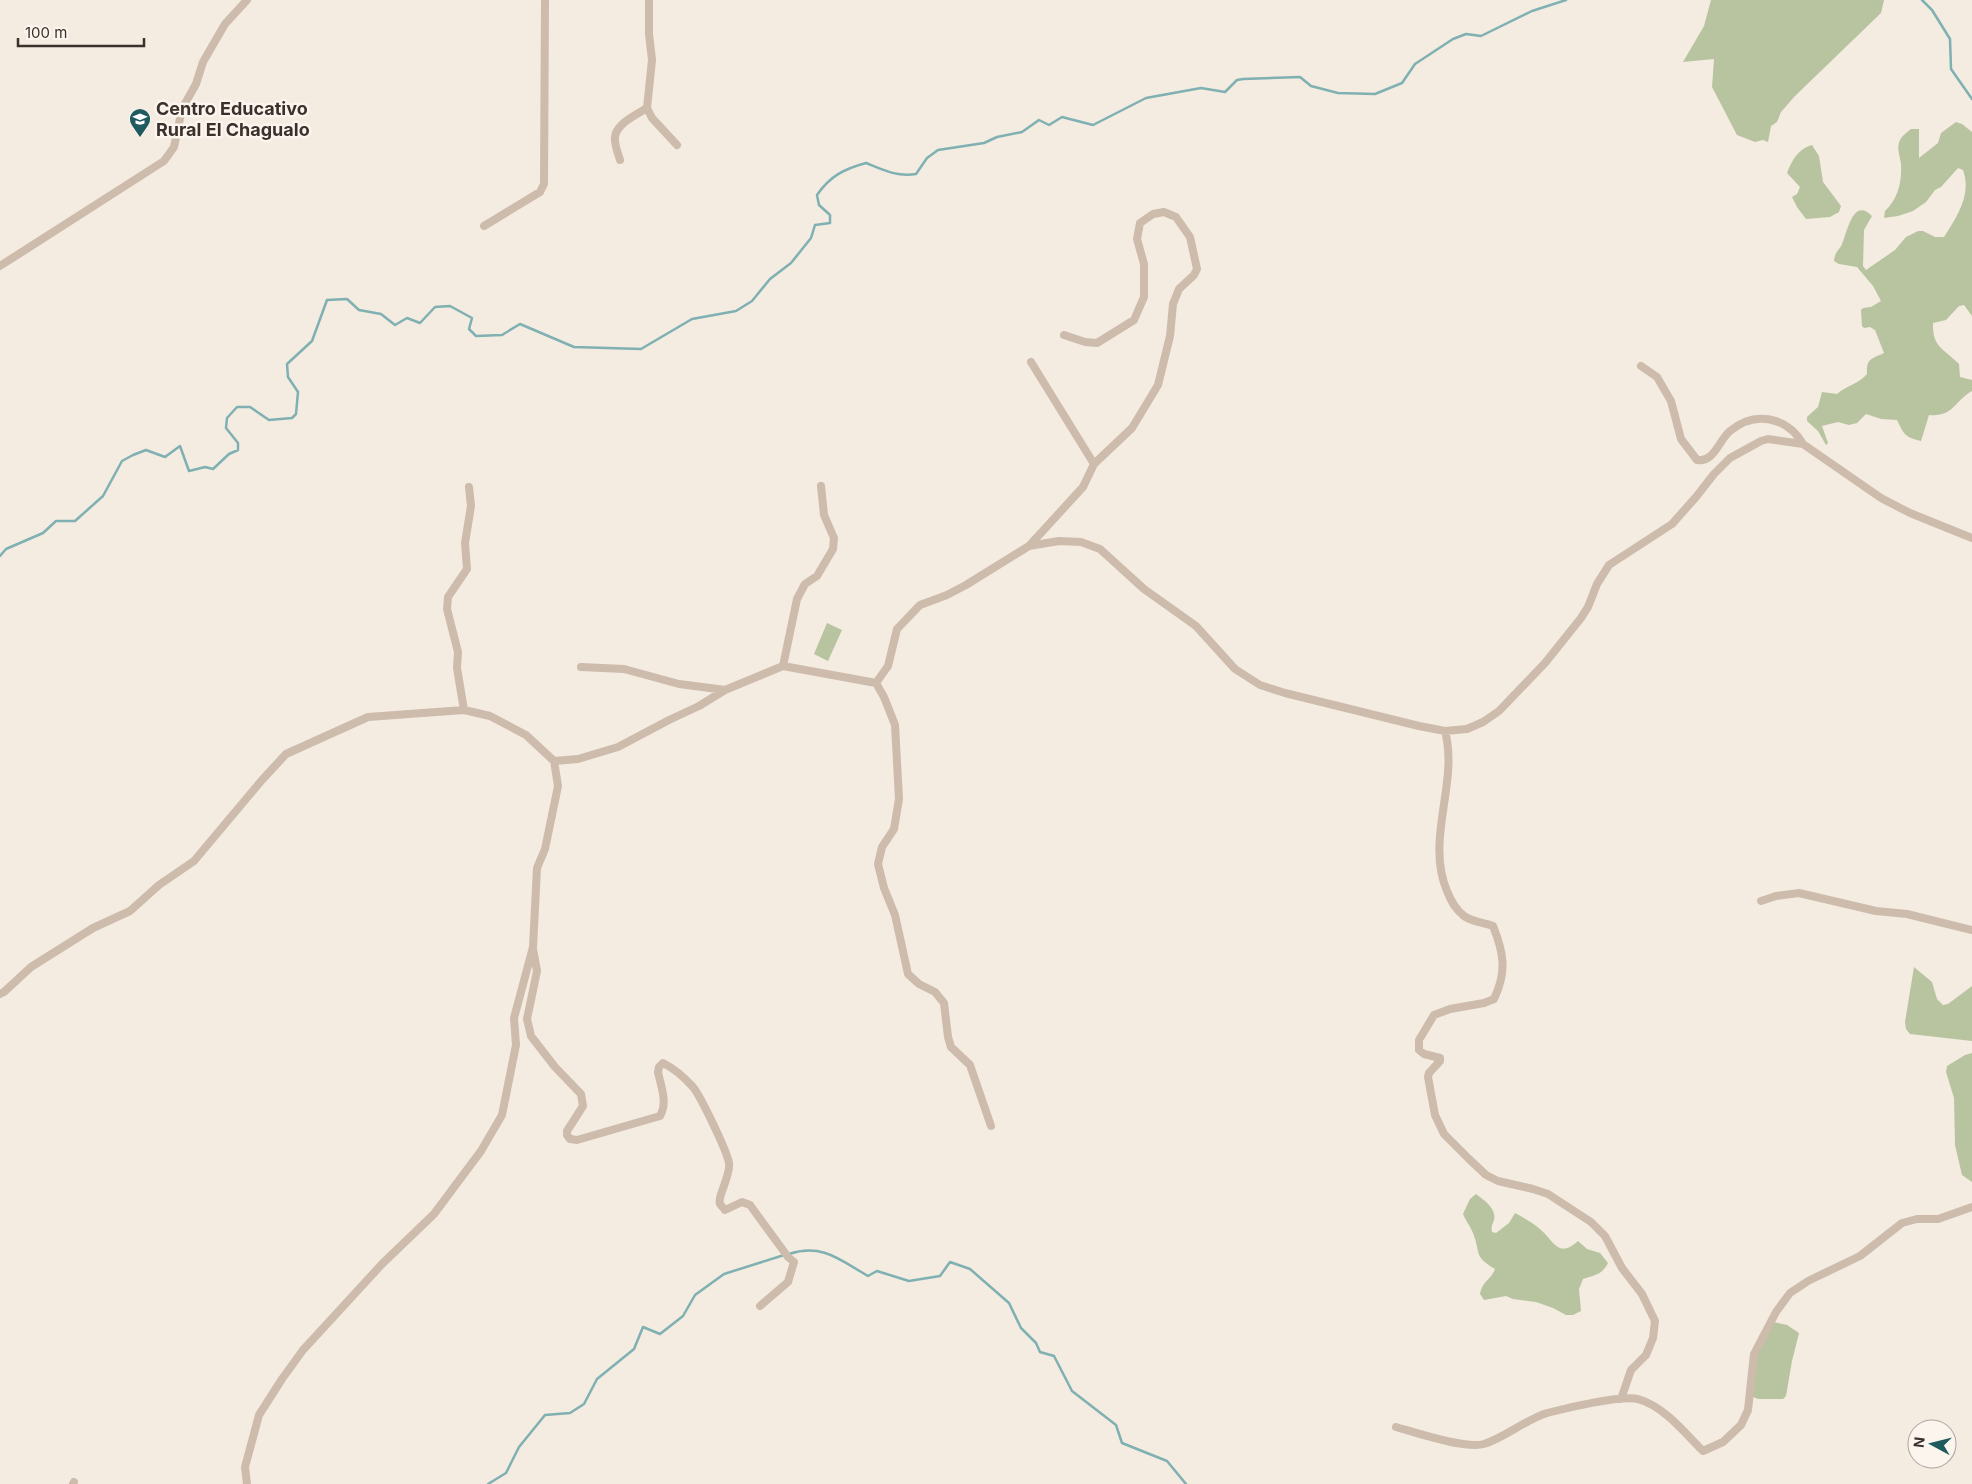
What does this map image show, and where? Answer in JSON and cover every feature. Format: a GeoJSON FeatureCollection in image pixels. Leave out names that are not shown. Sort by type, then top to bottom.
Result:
{"type":"FeatureCollection","features":[{"type":"Feature","properties":{"kind":"street"},"geometry":{"type":"LineString","coordinates":[[0,266],[164,161],[174,147],[182,109],[196,84],[203,62],[224,24],[247,0]]}},
{"type":"Feature","properties":{"kind":"street"},"geometry":{"type":"LineString","coordinates":[[484,226],[540,192],[544,184],[545,0]]}},
{"type":"Feature","properties":{"kind":"street"},"geometry":{"type":"LineString","coordinates":[[650,0],[649,34],[652,60],[647,108],[652,118],[677,145]]}},
{"type":"Feature","properties":{"kind":"street"},"geometry":{"type":"LineString","coordinates":[[620,160],[614,138],[616,132],[619,127],[647,108]]}},
{"type":"Feature","properties":{"kind":"street"},"geometry":{"type":"LineString","coordinates":[[876,683],[888,666],[897,629],[920,605],[966,585],[1029,546],[1083,487],[1094,464],[1132,428],[1158,385],[1170,336],[1173,304],[1179,289],[1194,275],[1197,269],[1190,237],[1176,217],[1164,212],[1153,214],[1140,223],[1137,239],[1144,264],[1144,297],[1134,320],[1098,343],[1085,342],[1064,334]]}},
{"type":"Feature","properties":{"kind":"street"},"geometry":{"type":"LineString","coordinates":[[1031,362],[1094,464]]}},
{"type":"Feature","properties":{"kind":"street"},"geometry":{"type":"LineString","coordinates":[[1641,366],[1656,377],[1671,401],[1681,439],[1697,460],[1709,458],[1725,435],[1735,427],[1761,418],[1769,419],[1786,425],[1803,444],[1881,498],[1910,513],[1972,538]]}},
{"type":"Feature","properties":{"kind":"street"},"geometry":{"type":"LineString","coordinates":[[1029,546],[1081,542],[1100,549],[1144,589],[1196,626],[1235,669],[1260,685],[1285,693],[1419,726],[1445,731],[1467,729],[1483,722],[1499,711],[1545,663],[1582,618],[1597,584],[1609,565],[1672,524],[1730,458],[1754,444],[1768,439],[1803,444]]}},
{"type":"Feature","properties":{"kind":"street"},"geometry":{"type":"LineString","coordinates":[[783,666],[797,599],[805,584],[817,576],[833,549],[834,538],[824,515],[821,486]]}},
{"type":"Feature","properties":{"kind":"street"},"geometry":{"type":"LineString","coordinates":[[464,710],[458,668],[458,652],[447,609],[448,597],[467,569],[465,544],[472,506],[469,487]]}},
{"type":"Feature","properties":{"kind":"street"},"geometry":{"type":"LineString","coordinates":[[554,761],[578,759],[618,747],[699,706],[725,690],[783,666],[876,683],[884,697],[895,725],[899,799],[894,829],[882,847],[878,864],[884,888],[895,915],[908,974],[919,984],[935,992],[944,1004],[951,1047],[970,1065],[991,1126]]}},
{"type":"Feature","properties":{"kind":"street"},"geometry":{"type":"LineString","coordinates":[[581,668],[624,669],[679,684],[725,690]]}},
{"type":"Feature","properties":{"kind":"street"},"geometry":{"type":"LineString","coordinates":[[0,994],[31,967],[93,928],[130,911],[159,885],[194,861],[286,754],[368,717],[464,710],[490,716],[526,735],[554,761],[558,786],[545,849],[537,868],[533,947],[514,1018],[516,1045],[502,1115],[481,1151],[434,1214],[382,1264],[303,1350],[282,1379],[259,1415],[245,1467],[248,1484]]}},
{"type":"Feature","properties":{"kind":"street"},"geometry":{"type":"LineString","coordinates":[[1445,731],[1449,747],[1447,782],[1440,832],[1442,879],[1453,905],[1463,916],[1473,921],[1493,926],[1504,963],[1499,989],[1494,999],[1484,1003],[1450,1009],[1434,1015],[1419,1040],[1418,1050],[1424,1054],[1440,1058],[1429,1072],[1428,1078],[1435,1115],[1444,1134],[1486,1175],[1498,1181],[1548,1194],[1591,1222],[1605,1236],[1622,1268],[1642,1294],[1655,1321],[1653,1338],[1646,1355],[1631,1370],[1621,1399]]}},
{"type":"Feature","properties":{"kind":"street"},"geometry":{"type":"LineString","coordinates":[[1761,901],[1776,896],[1799,893],[1876,911],[1908,914],[1972,930]]}},
{"type":"Feature","properties":{"kind":"street"},"geometry":{"type":"LineString","coordinates":[[533,947],[537,971],[527,1019],[531,1036],[581,1094],[582,1106],[567,1131],[567,1135],[570,1139],[577,1140],[660,1116],[664,1109],[664,1101],[658,1072],[659,1067],[663,1063],[674,1069],[694,1088],[722,1145],[729,1164],[728,1180],[720,1204],[725,1210],[742,1202],[750,1206],[788,1257],[794,1262],[788,1282],[760,1306]]}},
{"type":"Feature","properties":{"kind":"street"},"geometry":{"type":"LineString","coordinates":[[1396,1427],[1465,1444],[1483,1444],[1534,1417],[1547,1413],[1621,1399],[1638,1400],[1653,1407],[1674,1422],[1703,1451],[1711,1448],[1732,1435],[1741,1425],[1748,1410],[1756,1350],[1776,1312],[1790,1293],[1808,1281],[1860,1256],[1902,1222],[1917,1219],[1938,1219],[1972,1207]]}},
{"type":"Feature","properties":{"kind":"green space"},"geometry":{"type":"Polygon","coordinates":[[[1711,0],[1884,0],[1881,13],[1795,96],[1781,112],[1777,122],[1771,126],[1768,142],[1763,140],[1755,142],[1737,135],[1712,87],[1714,59],[1683,62],[1704,26],[1711,0]]]}},
{"type":"Feature","properties":{"kind":"green space"},"geometry":{"type":"Polygon","coordinates":[[[1956,122],[1972,132],[1972,316],[1964,305],[1959,306],[1946,320],[1933,323],[1933,331],[1940,347],[1959,364],[1960,377],[1972,380],[1972,391],[1944,414],[1929,415],[1921,441],[1905,434],[1897,420],[1881,419],[1866,414],[1857,423],[1849,425],[1838,422],[1822,426],[1828,443],[1826,445],[1818,431],[1807,421],[1807,417],[1818,407],[1822,392],[1837,394],[1861,380],[1867,374],[1869,362],[1884,353],[1875,330],[1862,326],[1861,310],[1881,301],[1873,286],[1857,267],[1839,264],[1834,261],[1835,255],[1842,244],[1852,218],[1860,210],[1872,216],[1864,230],[1863,266],[1866,270],[1895,250],[1906,237],[1918,231],[1923,231],[1935,237],[1944,237],[1962,205],[1966,188],[1963,170],[1958,168],[1941,187],[1935,190],[1926,202],[1913,211],[1884,218],[1885,211],[1893,201],[1900,184],[1901,164],[1898,146],[1901,139],[1911,129],[1919,129],[1919,158],[1938,143],[1941,133],[1956,122]]]}},
{"type":"Feature","properties":{"kind":"green space"},"geometry":{"type":"Polygon","coordinates":[[[1812,145],[1819,156],[1823,182],[1841,206],[1839,212],[1830,217],[1806,219],[1792,197],[1797,194],[1800,187],[1787,173],[1796,156],[1803,149],[1812,145]]]}},
{"type":"Feature","properties":{"kind":"green space"},"geometry":{"type":"Polygon","coordinates":[[[827,623],[842,630],[828,661],[814,654],[827,623]]]}},
{"type":"Feature","properties":{"kind":"green space"},"geometry":{"type":"Polygon","coordinates":[[[1914,967],[1932,982],[1937,999],[1943,1005],[1948,1004],[1972,986],[1972,1041],[1910,1034],[1906,1029],[1905,1022],[1914,967]]]}},
{"type":"Feature","properties":{"kind":"green space"},"geometry":{"type":"Polygon","coordinates":[[[1972,1053],[1972,1182],[1962,1175],[1955,1145],[1954,1098],[1946,1072],[1947,1066],[1972,1053]]]}},
{"type":"Feature","properties":{"kind":"green space"},"geometry":{"type":"Polygon","coordinates":[[[1476,1194],[1494,1212],[1492,1232],[1496,1233],[1509,1223],[1515,1213],[1538,1227],[1553,1243],[1561,1248],[1571,1246],[1578,1241],[1587,1249],[1600,1253],[1608,1263],[1601,1272],[1583,1279],[1579,1289],[1581,1311],[1573,1315],[1566,1315],[1536,1302],[1513,1299],[1506,1296],[1484,1300],[1480,1294],[1481,1289],[1495,1269],[1480,1257],[1473,1233],[1463,1214],[1470,1199],[1476,1194]]]}},
{"type":"Feature","properties":{"kind":"green space"},"geometry":{"type":"Polygon","coordinates":[[[1774,1322],[1787,1325],[1799,1333],[1786,1396],[1783,1399],[1758,1399],[1751,1396],[1758,1352],[1774,1322]]]}},
{"type":"Feature","properties":{"kind":"waterway"},"geometry":{"type":"LineString","coordinates":[[0,556],[6,549],[43,533],[56,521],[75,521],[103,496],[122,461],[133,455],[146,450],[165,457],[180,446],[189,471],[205,467],[213,469],[229,454],[238,450],[238,443],[226,428],[227,418],[237,407],[250,407],[269,420],[292,418],[296,414],[298,392],[288,377],[287,364],[312,341],[327,300],[347,299],[359,310],[381,314],[395,325],[407,318],[420,323],[435,307],[450,306],[472,318],[469,329],[476,336],[502,335],[520,324],[574,347],[641,349],[692,319],[736,311],[752,301],[770,279],[791,263],[811,238],[815,225],[830,223],[830,215],[819,205],[817,195],[832,178],[851,168],[866,163],[896,174],[916,174],[927,158],[938,150],[984,143],[997,137],[1022,132],[1039,120],[1049,125],[1062,117],[1093,125],[1146,98],[1201,88],[1225,92],[1237,80],[1243,79],[1300,77],[1311,86],[1338,93],[1375,94],[1402,83],[1415,64],[1453,39],[1466,34],[1481,36],[1532,11],[1566,0]]}},
{"type":"Feature","properties":{"kind":"waterway"},"geometry":{"type":"LineString","coordinates":[[1922,0],[1932,10],[1950,39],[1951,69],[1972,99]]}},
{"type":"Feature","properties":{"kind":"waterway"},"geometry":{"type":"LineString","coordinates":[[789,1254],[801,1251],[821,1252],[839,1259],[868,1276],[877,1271],[909,1281],[940,1276],[950,1262],[970,1269],[1009,1303],[1021,1328],[1036,1343],[1040,1352],[1054,1356],[1072,1391],[1116,1425],[1122,1443],[1167,1461],[1186,1484]]}},
{"type":"Feature","properties":{"kind":"waterway"},"geometry":{"type":"LineString","coordinates":[[488,1484],[506,1473],[519,1447],[545,1415],[570,1413],[584,1404],[597,1379],[634,1349],[643,1327],[660,1334],[683,1316],[695,1295],[724,1274],[784,1255]]}},
{"type":"Feature","properties":{"kind":"place","name":"Centro Educativo Rural El Chagualo"},"geometry":{"type":"Point","coordinates":[140,138]}}]}
